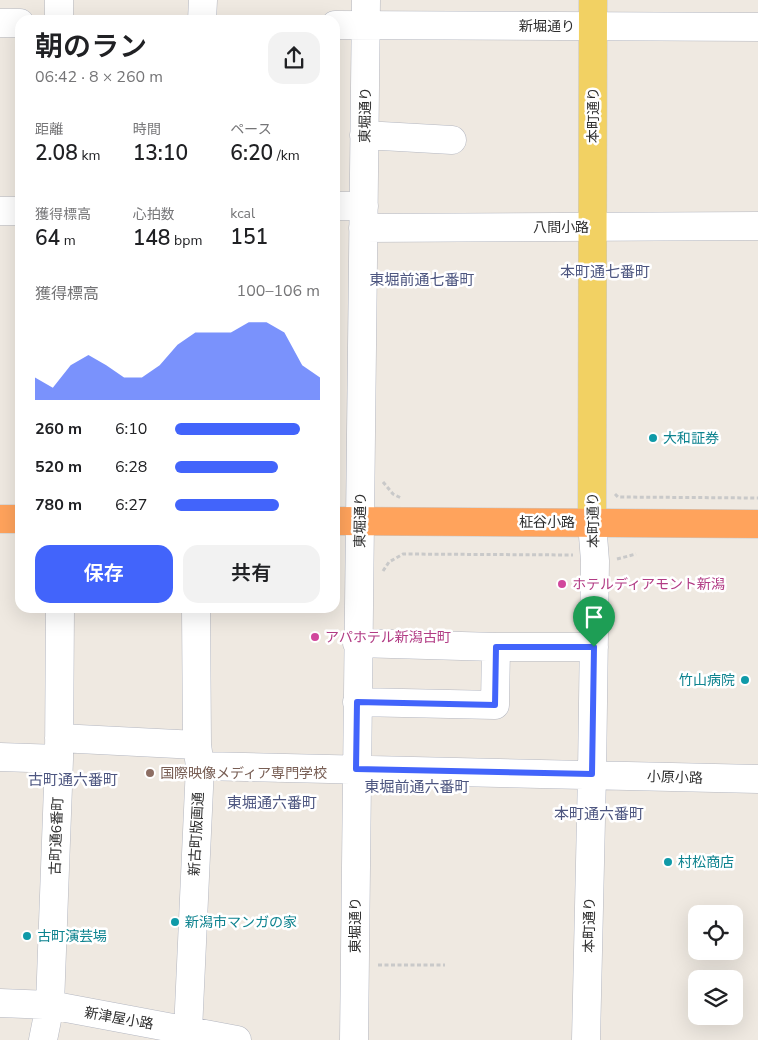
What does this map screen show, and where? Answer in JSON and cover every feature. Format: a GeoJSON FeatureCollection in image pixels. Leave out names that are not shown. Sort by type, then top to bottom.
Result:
{"type":"FeatureCollection","features":[{"type":"Feature","properties":{"kind":"highway"},"geometry":{"type":"LineString","coordinates":[[0,519],[15,519]]}},
{"type":"Feature","properties":{"kind":"highway","name":"柾谷小路"},"geometry":{"type":"LineString","coordinates":[[347,521],[758,524]]}},
{"type":"Feature","properties":{"kind":"main road","name":"本町通り"},"geometry":{"type":"LineString","coordinates":[[592,523],[593,13]]}},
{"type":"Feature","properties":{"kind":"street"},"geometry":{"type":"LineString","coordinates":[[59,0],[59,15]]}},
{"type":"Feature","properties":{"kind":"street"},"geometry":{"type":"LineString","coordinates":[[202,15],[203,0]]}},
{"type":"Feature","properties":{"kind":"street","name":"新堀通り"},"geometry":{"type":"LineString","coordinates":[[340,23],[366,12],[593,13],[758,27]]}},
{"type":"Feature","properties":{"kind":"street","name":"東堀通り"},"geometry":{"type":"LineString","coordinates":[[356,1040],[357,643],[347,521],[364,217],[366,12]]}},
{"type":"Feature","properties":{"kind":"street"},"geometry":{"type":"LineString","coordinates":[[0,23],[15,23]]}},
{"type":"Feature","properties":{"kind":"street"},"geometry":{"type":"LineString","coordinates":[[364,136],[452,140]]}},
{"type":"Feature","properties":{"kind":"street","name":"八間小路"},"geometry":{"type":"LineString","coordinates":[[340,208],[364,217],[593,226],[758,226]]}},
{"type":"Feature","properties":{"kind":"street"},"geometry":{"type":"LineString","coordinates":[[0,211],[15,211]]}},
{"type":"Feature","properties":{"kind":"street","name":"本町通り"},"geometry":{"type":"LineString","coordinates":[[586,1040],[595,561],[592,523]]}},
{"type":"Feature","properties":{"kind":"street","name":"古町通6番町"},"geometry":{"type":"LineString","coordinates":[[44,1040],[50,1005],[59,748],[60,613]]}},
{"type":"Feature","properties":{"kind":"street","name":"新古町版画通"},"geometry":{"type":"LineString","coordinates":[[192,1034],[199,755],[196,613]]}},
{"type":"Feature","properties":{"kind":"street"},"geometry":{"type":"LineString","coordinates":[[357,643],[496,647],[594,647]]}},
{"type":"Feature","properties":{"kind":"street"},"geometry":{"type":"LineString","coordinates":[[357,702],[495,705],[496,647]]}},
{"type":"Feature","properties":{"kind":"street","name":"小原小路"},"geometry":{"type":"LineString","coordinates":[[0,757],[59,748],[199,755],[356,769],[758,780]]}},
{"type":"Feature","properties":{"kind":"street","name":"新津屋小路"},"geometry":{"type":"LineString","coordinates":[[0,1003],[50,1005],[192,1034],[237,1040]]}},
{"type":"Feature","properties":{"kind":"path"},"geometry":{"type":"LineString","coordinates":[[383,482],[393,494],[404,499]]}},
{"type":"Feature","properties":{"kind":"path"},"geometry":{"type":"LineString","coordinates":[[612,492],[618,497],[758,498]]}},
{"type":"Feature","properties":{"kind":"path"},"geometry":{"type":"LineString","coordinates":[[379,577],[389,562],[403,554],[576,555],[580,558]]}},
{"type":"Feature","properties":{"kind":"path"},"geometry":{"type":"LineString","coordinates":[[355,966],[445,965]]}},
{"type":"Feature","properties":{"kind":"place","name":"大和証券"},"geometry":{"type":"Point","coordinates":[653,438]}},
{"type":"Feature","properties":{"kind":"place","name":"ホテルディアモント新潟"},"geometry":{"type":"Point","coordinates":[562,584]}},
{"type":"Feature","properties":{"kind":"place","name":"アパホテル新潟古町"},"geometry":{"type":"Point","coordinates":[315,637]}},
{"type":"Feature","properties":{"kind":"place","name":"竹山病院"},"geometry":{"type":"Point","coordinates":[745,680]}},
{"type":"Feature","properties":{"kind":"place","name":"国際映像メディア専門学校"},"geometry":{"type":"Point","coordinates":[150,773]}},
{"type":"Feature","properties":{"kind":"place","name":"村松商店"},"geometry":{"type":"Point","coordinates":[668,862]}},
{"type":"Feature","properties":{"kind":"place","name":"新潟市マンガの家"},"geometry":{"type":"Point","coordinates":[175,922]}},
{"type":"Feature","properties":{"kind":"place","name":"古町演芸場"},"geometry":{"type":"Point","coordinates":[27,936]}},
{"type":"Feature","properties":{"kind":"district","name":"本町通七番町"},"geometry":{"type":"Point","coordinates":[605,272]}},
{"type":"Feature","properties":{"kind":"district","name":"東堀前通七番町"},"geometry":{"type":"Point","coordinates":[422,280]}},
{"type":"Feature","properties":{"kind":"district","name":"古町通六番町"},"geometry":{"type":"Point","coordinates":[73,780]}},
{"type":"Feature","properties":{"kind":"district","name":"東堀前通六番町"},"geometry":{"type":"Point","coordinates":[417,787]}},
{"type":"Feature","properties":{"kind":"district","name":"東堀通六番町"},"geometry":{"type":"Point","coordinates":[272,803]}},
{"type":"Feature","properties":{"kind":"district","name":"本町通六番町"},"geometry":{"type":"Point","coordinates":[599,814]}},
{"type":"Feature","properties":{"kind":"route"},"geometry":{"type":"LineString","coordinates":[[496,647],[594,647],[592,774],[356,769],[357,702],[495,705],[496,647]]}}]}
